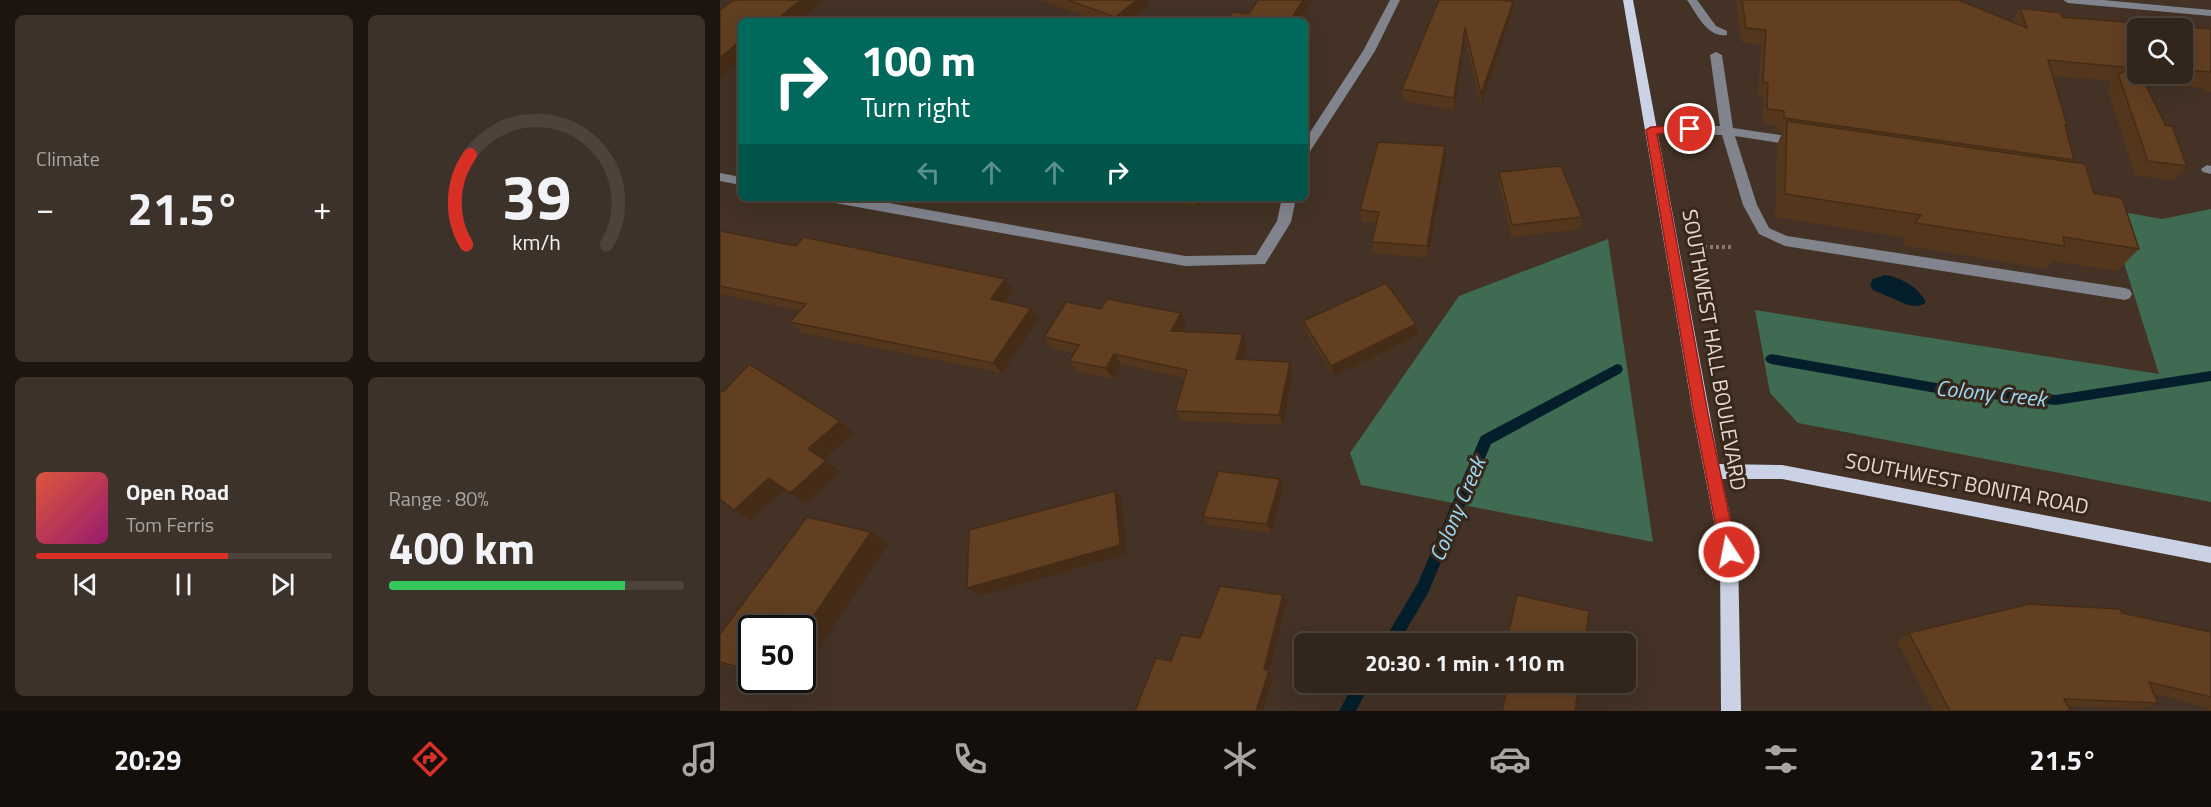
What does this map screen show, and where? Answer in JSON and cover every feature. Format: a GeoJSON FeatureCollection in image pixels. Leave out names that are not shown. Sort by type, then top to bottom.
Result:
{"type":"FeatureCollection","features":[{"type":"Feature","properties":{"kind":"main road","name":"SOUTHWEST HALL BOULEVARD"},"geometry":{"type":"LineString","coordinates":[[1628,0],[1671,246],[1729,552],[1731,711]]}},
{"type":"Feature","properties":{"kind":"main road","name":"SOUTHWEST BONITA ROAD"},"geometry":{"type":"LineString","coordinates":[[1713,471],[1782,472],[2211,555]]}},
{"type":"Feature","properties":{"kind":"street"},"geometry":{"type":"LineString","coordinates":[[1308,145],[1369,51],[1395,0]]}},
{"type":"Feature","properties":{"kind":"street"},"geometry":{"type":"LineString","coordinates":[[1692,0],[1712,28],[1723,33]]}},
{"type":"Feature","properties":{"kind":"street"},"geometry":{"type":"LineString","coordinates":[[2068,0],[2211,13]]}},
{"type":"Feature","properties":{"kind":"street"},"geometry":{"type":"LineString","coordinates":[[1716,55],[1727,131],[1750,205],[1764,231],[1785,241],[2125,294]]}},
{"type":"Feature","properties":{"kind":"street"},"geometry":{"type":"LineString","coordinates":[[1651,130],[1705,129],[1809,143]]}},
{"type":"Feature","properties":{"kind":"street"},"geometry":{"type":"LineString","coordinates":[[720,177],[738,180]]}},
{"type":"Feature","properties":{"kind":"street"},"geometry":{"type":"LineString","coordinates":[[855,201],[1185,261],[1260,260],[1284,222],[1288,201]]}},
{"type":"Feature","properties":{"kind":"path"},"geometry":{"type":"LineString","coordinates":[[1671,246],[1734,247]]}},
{"type":"Feature","properties":{"kind":"green space"},"geometry":{"type":"Polygon","coordinates":[[[2107,209],[2162,219],[2211,209],[2211,502],[1798,423],[1770,393],[1755,310],[2159,374],[2107,209]]]}},
{"type":"Feature","properties":{"kind":"green space"},"geometry":{"type":"Polygon","coordinates":[[[1608,239],[1653,542],[1361,485],[1350,453],[1459,296],[1608,239]]]}},
{"type":"Feature","properties":{"kind":"water"},"geometry":{"type":"Polygon","coordinates":[[[1885,275],[1908,284],[1918,291],[1926,302],[1918,306],[1908,305],[1873,290],[1870,285],[1873,279],[1885,275]]]}},
{"type":"Feature","properties":{"kind":"building"},"geometry":{"type":"Polygon","coordinates":[[[733,0],[801,0],[779,18],[738,18],[738,43],[720,58],[720,10],[733,0]]]}},
{"type":"Feature","properties":{"kind":"building"},"geometry":{"type":"Polygon","coordinates":[[[1068,0],[1137,0],[1115,17],[1068,0]]]}},
{"type":"Feature","properties":{"kind":"building"},"geometry":{"type":"Polygon","coordinates":[[[1258,0],[1303,0],[1292,18],[1228,18],[1232,12],[1249,14],[1258,0]]]}},
{"type":"Feature","properties":{"kind":"building"},"geometry":{"type":"Polygon","coordinates":[[[1439,0],[1513,2],[1481,94],[1465,28],[1454,98],[1402,89],[1439,0]]]}},
{"type":"Feature","properties":{"kind":"building"},"geometry":{"type":"Polygon","coordinates":[[[1742,0],[1959,0],[2027,28],[2020,8],[2061,13],[2062,17],[2127,22],[2127,67],[2048,60],[2067,125],[2065,125],[2074,160],[1784,118],[1784,111],[1767,109],[1768,83],[1763,82],[1766,30],[1746,28],[1742,0]]]}},
{"type":"Feature","properties":{"kind":"building"},"geometry":{"type":"Polygon","coordinates":[[[2193,28],[2211,29],[2211,72],[2193,71],[2193,28]]]}},
{"type":"Feature","properties":{"kind":"building"},"geometry":{"type":"Polygon","coordinates":[[[2127,70],[2127,84],[2145,84],[2166,126],[2172,126],[2187,166],[2148,161],[2118,74],[2127,70]]]}},
{"type":"Feature","properties":{"kind":"building"},"geometry":{"type":"Polygon","coordinates":[[[1787,121],[2085,164],[2094,193],[2122,198],[2139,249],[2063,237],[2065,246],[1915,223],[1921,215],[1785,194],[1787,121]]]}},
{"type":"Feature","properties":{"kind":"building"},"geometry":{"type":"Polygon","coordinates":[[[1378,142],[1445,146],[1427,246],[1372,242],[1379,212],[1360,210],[1378,142]]]}},
{"type":"Feature","properties":{"kind":"building"},"geometry":{"type":"Polygon","coordinates":[[[1561,166],[1582,217],[1512,225],[1499,172],[1561,166]]]}},
{"type":"Feature","properties":{"kind":"building"},"geometry":{"type":"Polygon","coordinates":[[[720,231],[796,246],[803,237],[1005,279],[991,299],[1031,308],[993,363],[790,322],[806,304],[720,286],[720,231]]]}},
{"type":"Feature","properties":{"kind":"building"},"geometry":{"type":"Polygon","coordinates":[[[1386,283],[1416,324],[1331,366],[1303,321],[1386,283]]]}},
{"type":"Feature","properties":{"kind":"building"},"geometry":{"type":"Polygon","coordinates":[[[1107,299],[1181,313],[1171,331],[1243,334],[1236,359],[1290,362],[1279,415],[1175,411],[1187,370],[1114,354],[1106,368],[1069,361],[1079,345],[1044,337],[1066,302],[1101,309],[1107,299]]]}},
{"type":"Feature","properties":{"kind":"building"},"geometry":{"type":"Polygon","coordinates":[[[749,364],[840,421],[808,449],[826,461],[790,493],[769,478],[734,510],[720,499],[720,391],[724,391],[749,364]]]}},
{"type":"Feature","properties":{"kind":"building"},"geometry":{"type":"Polygon","coordinates":[[[1218,471],[1280,479],[1267,524],[1203,517],[1218,471]]]}},
{"type":"Feature","properties":{"kind":"building"},"geometry":{"type":"Polygon","coordinates":[[[1115,491],[1120,545],[967,588],[969,530],[1115,491]]]}},
{"type":"Feature","properties":{"kind":"building"},"geometry":{"type":"Polygon","coordinates":[[[807,517],[871,532],[814,615],[738,615],[738,667],[720,662],[720,634],[807,517]]]}},
{"type":"Feature","properties":{"kind":"building"},"geometry":{"type":"Polygon","coordinates":[[[1220,586],[1283,595],[1264,669],[1269,671],[1256,711],[1135,711],[1156,658],[1171,661],[1181,635],[1200,638],[1220,586]]]}},
{"type":"Feature","properties":{"kind":"building"},"geometry":{"type":"Polygon","coordinates":[[[1517,595],[1589,611],[1586,633],[1508,633],[1517,595]]]}},
{"type":"Feature","properties":{"kind":"building"},"geometry":{"type":"Polygon","coordinates":[[[2029,604],[2120,609],[2122,613],[2211,632],[2211,697],[2149,682],[2158,703],[2064,699],[2071,711],[1950,711],[1909,633],[2029,604]]]}},
{"type":"Feature","properties":{"kind":"building"},"geometry":{"type":"Polygon","coordinates":[[[1506,693],[1577,693],[1575,711],[1502,711],[1506,693]]]}},
{"type":"Feature","properties":{"kind":"waterway","name":"Colony Creek"},"geometry":{"type":"LineString","coordinates":[[1771,359],[1942,389],[2056,400],[2211,376]]}},
{"type":"Feature","properties":{"kind":"waterway","name":"Colony Creek"},"geometry":{"type":"LineString","coordinates":[[1396,633],[1423,588],[1486,440],[1617,369]]}},
{"type":"Feature","properties":{"kind":"waterway","name":"Colony Creek"},"geometry":{"type":"LineString","coordinates":[[1347,711],[1358,693]]}},
{"type":"Feature","properties":{"kind":"route"},"geometry":{"type":"LineString","coordinates":[[1690,129],[1651,130],[1701,414],[1729,552]]}}]}
